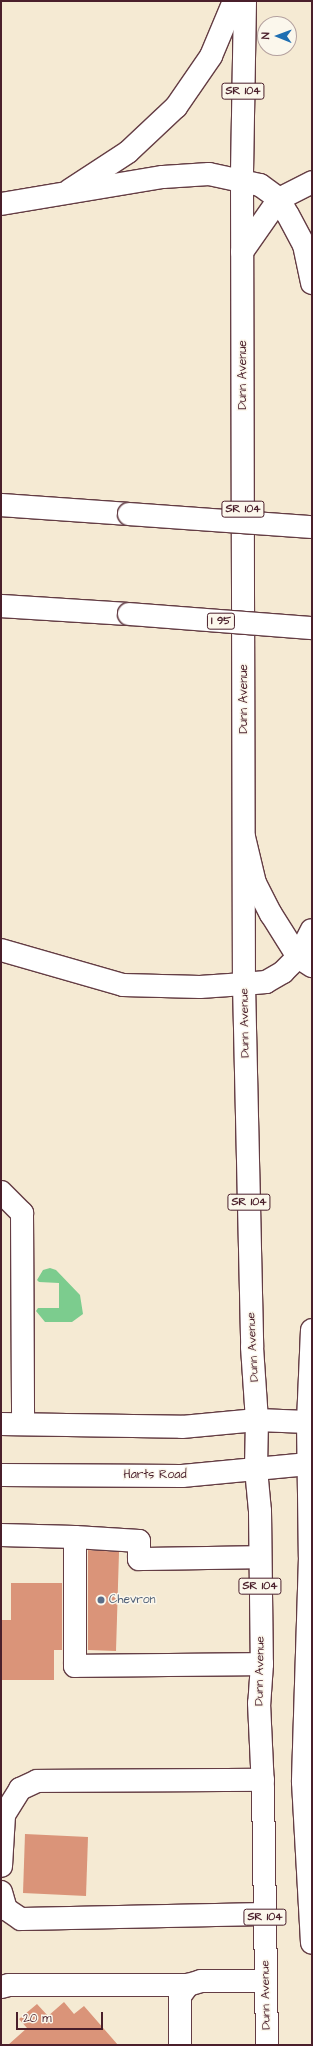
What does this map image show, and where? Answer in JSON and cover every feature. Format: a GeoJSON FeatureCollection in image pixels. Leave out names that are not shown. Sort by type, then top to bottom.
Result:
{"type":"FeatureCollection","features":[{"type":"Feature","properties":{"kind":"main road"},"geometry":{"type":"LineString","coordinates":[[62,195],[128,152],[176,107],[211,56],[234,1]]}},
{"type":"Feature","properties":{"kind":"main road","name":"Dunn Avenue"},"geometry":{"type":"LineString","coordinates":[[245,1],[242,181],[244,984],[252,1347],[257,1420],[256,1469],[260,1557],[262,1664],[259,1703],[263,1780],[267,2045]]}},
{"type":"Feature","properties":{"kind":"main road"},"geometry":{"type":"LineString","coordinates":[[1,204],[163,177],[209,174],[260,185],[280,199],[304,245],[312,282]]}},
{"type":"Feature","properties":{"kind":"main road"},"geometry":{"type":"LineString","coordinates":[[242,252],[280,199],[312,182]]}},
{"type":"Feature","properties":{"kind":"main road"},"geometry":{"type":"LineString","coordinates":[[1,505],[312,527]]}},
{"type":"Feature","properties":{"kind":"main road","name":"I 95"},"geometry":{"type":"LineString","coordinates":[[1,606],[312,628]]}},
{"type":"Feature","properties":{"kind":"main road"},"geometry":{"type":"LineString","coordinates":[[244,837],[255,883],[286,941],[305,961]]}},
{"type":"Feature","properties":{"kind":"main road"},"geometry":{"type":"LineString","coordinates":[[305,961],[312,930]]}},
{"type":"Feature","properties":{"kind":"main road"},"geometry":{"type":"LineString","coordinates":[[1,950],[123,985],[200,987],[266,982],[305,961]]}},
{"type":"Feature","properties":{"kind":"main road"},"geometry":{"type":"LineString","coordinates":[[1,1192],[22,1213],[22,1424]]}},
{"type":"Feature","properties":{"kind":"main road"},"geometry":{"type":"LineString","coordinates":[[312,1330],[308,1422],[310,1557],[308,1794],[312,1944]]}},
{"type":"Feature","properties":{"kind":"main road"},"geometry":{"type":"LineString","coordinates":[[1,1424],[182,1427],[257,1420],[308,1422]]}},
{"type":"Feature","properties":{"kind":"main road","name":"Harts Road"},"geometry":{"type":"LineString","coordinates":[[1,1475],[182,1476],[256,1469],[309,1470]]}},
{"type":"Feature","properties":{"kind":"main road"},"geometry":{"type":"LineString","coordinates":[[1,1535],[75,1537],[139,1541],[139,1559],[260,1557]]}},
{"type":"Feature","properties":{"kind":"main road"},"geometry":{"type":"LineString","coordinates":[[75,1537],[75,1666],[262,1664]]}},
{"type":"Feature","properties":{"kind":"main road"},"geometry":{"type":"LineString","coordinates":[[1,1866],[4,1815],[20,1789],[37,1781],[263,1780]]}},
{"type":"Feature","properties":{"kind":"main road"},"geometry":{"type":"LineString","coordinates":[[1,1892],[6,1909],[21,1919],[265,1914]]}},
{"type":"Feature","properties":{"kind":"main road"},"geometry":{"type":"LineString","coordinates":[[1,1987],[9,1985],[188,1985],[201,1981],[266,1981]]}},
{"type":"Feature","properties":{"kind":"main road"},"geometry":{"type":"LineString","coordinates":[[180,2045],[180,1996],[188,1985]]}},
{"type":"Feature","properties":{"kind":"green space"},"geometry":{"type":"Polygon","coordinates":[[[50,1268],[56,1270],[80,1295],[83,1314],[72,1322],[45,1322],[36,1311],[38,1308],[59,1308],[59,1283],[39,1282],[37,1280],[43,1270],[50,1268]]]}},
{"type":"Feature","properties":{"kind":"building","name":"Chevron"},"geometry":{"type":"Polygon","coordinates":[[[88,1550],[119,1552],[116,1651],[88,1650],[88,1550]]]}},
{"type":"Feature","properties":{"kind":"building"},"geometry":{"type":"Polygon","coordinates":[[[11,1583],[62,1583],[62,1650],[54,1650],[54,1680],[1,1680],[1,1620],[11,1620],[11,1583]]]}},
{"type":"Feature","properties":{"kind":"building"},"geometry":{"type":"Polygon","coordinates":[[[25,1834],[88,1837],[86,1896],[23,1893],[25,1834]]]}},
{"type":"Feature","properties":{"kind":"building"},"geometry":{"type":"Polygon","coordinates":[[[64,2002],[74,2014],[84,2006],[118,2045],[8,2045],[27,2028],[19,2019],[37,2004],[48,2016],[64,2002]]]}},
{"type":"Feature","properties":{"kind":"place","name":"Chevron"},"geometry":{"type":"Point","coordinates":[101,1600]}}]}
